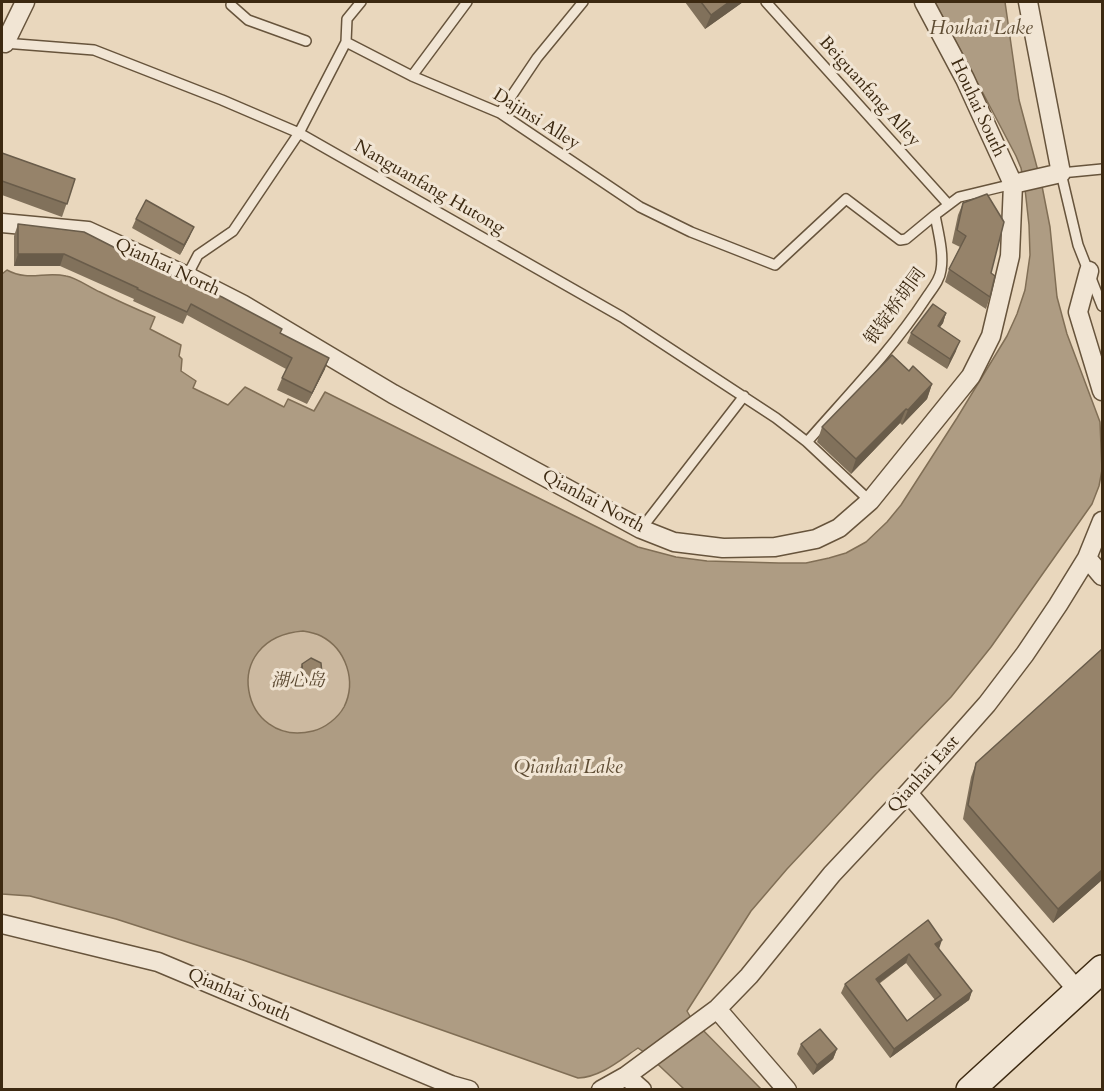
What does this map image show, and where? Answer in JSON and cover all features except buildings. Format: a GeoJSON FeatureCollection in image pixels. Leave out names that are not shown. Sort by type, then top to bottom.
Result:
{"type":"FeatureCollection","features":[{"type":"Feature","properties":{"kind":"main road"},"geometry":{"type":"LineString","coordinates":[[970,1089],[1102,969]]}},
{"type":"Feature","properties":{"kind":"street"},"geometry":{"type":"LineString","coordinates":[[3,43],[25,2]]}},
{"type":"Feature","properties":{"kind":"street","name":"Houhai South"},"geometry":{"type":"LineString","coordinates":[[924,2],[1016,183]]}},
{"type":"Feature","properties":{"kind":"street"},"geometry":{"type":"LineString","coordinates":[[1016,183],[1058,174],[1028,2]]}},
{"type":"Feature","properties":{"kind":"street","name":"Qianhai North"},"geometry":{"type":"LineString","coordinates":[[2,223],[88,231],[187,276],[242,304],[393,394],[641,529],[674,542],[703,547],[775,547],[816,539],[839,528],[870,501],[971,376],[992,336],[1010,256],[1016,183]]}},
{"type":"Feature","properties":{"kind":"street"},"geometry":{"type":"LineString","coordinates":[[1089,271],[1078,312],[1102,391]]}},
{"type":"Feature","properties":{"kind":"street","name":"Qianhai East"},"geometry":{"type":"LineString","coordinates":[[626,1076],[717,1009],[781,938],[832,874],[987,704],[1032,644],[1087,558],[1102,521]]}},
{"type":"Feature","properties":{"kind":"street"},"geometry":{"type":"LineString","coordinates":[[1087,558],[1102,576]]}},
{"type":"Feature","properties":{"kind":"street"},"geometry":{"type":"LineString","coordinates":[[908,793],[1078,991]]}},
{"type":"Feature","properties":{"kind":"street","name":"Qianhai South"},"geometry":{"type":"LineString","coordinates":[[2,924],[158,962],[451,1084],[469,1089]]}},
{"type":"Feature","properties":{"kind":"street"},"geometry":{"type":"LineString","coordinates":[[717,1009],[788,1089]]}},
{"type":"Feature","properties":{"kind":"street"},"geometry":{"type":"LineString","coordinates":[[601,1089],[626,1076],[642,1089]]}},
{"type":"Feature","properties":{"kind":"lane"},"geometry":{"type":"LineString","coordinates":[[187,276],[198,255],[233,231],[299,133],[346,42],[347,19],[361,2]]}},
{"type":"Feature","properties":{"kind":"lane"},"geometry":{"type":"LineString","coordinates":[[412,76],[466,2]]}},
{"type":"Feature","properties":{"kind":"lane"},"geometry":{"type":"LineString","coordinates":[[500,112],[537,58],[583,2]]}},
{"type":"Feature","properties":{"kind":"lane","name":"Beiguanfang Alley"},"geometry":{"type":"LineString","coordinates":[[766,2],[948,204]]}},
{"type":"Feature","properties":{"kind":"lane"},"geometry":{"type":"LineString","coordinates":[[229,3],[248,20],[306,41]]}},
{"type":"Feature","properties":{"kind":"lane","name":"Dajinsi Alley"},"geometry":{"type":"LineString","coordinates":[[346,42],[412,76],[500,112],[640,207],[692,232],[776,265],[846,199],[900,240],[906,239],[935,215]]}},
{"type":"Feature","properties":{"kind":"lane","name":"Nanguanfang Hutong"},"geometry":{"type":"LineString","coordinates":[[3,43],[94,50],[299,133],[622,317],[776,418],[807,442],[870,501]]}},
{"type":"Feature","properties":{"kind":"lane"},"geometry":{"type":"LineString","coordinates":[[1102,169],[1058,174],[1078,245],[1102,306]]}},
{"type":"Feature","properties":{"kind":"lane"},"geometry":{"type":"LineString","coordinates":[[935,215],[959,197],[1016,183]]}},
{"type":"Feature","properties":{"kind":"lane","name":"银锭桥胡同"},"geometry":{"type":"LineString","coordinates":[[807,442],[908,324],[936,283],[941,272],[942,261],[935,215]]}},
{"type":"Feature","properties":{"kind":"lane"},"geometry":{"type":"LineString","coordinates":[[641,529],[744,396]]}},
{"type":"Feature","properties":{"kind":"green space","name":"湖心岛"},"geometry":{"type":"Polygon","coordinates":[[[299,631],[319,635],[335,646],[346,662],[350,682],[346,702],[335,718],[319,729],[299,733],[279,729],[263,718],[252,702],[248,682],[252,662],[263,646],[279,635],[299,631]]]}},
{"type":"Feature","properties":{"kind":"water","name":"Qianhai Lake"},"geometry":{"type":"Polygon","coordinates":[[[935,2],[1005,2],[1019,100],[1042,186],[1050,227],[1057,297],[1067,334],[1100,422],[1102,470],[1092,504],[991,647],[951,697],[787,869],[751,911],[687,1011],[691,1018],[761,1089],[684,1089],[638,1048],[595,1075],[578,1078],[243,960],[116,919],[30,896],[2,894],[2,274],[7,270],[30,276],[70,277],[155,317],[150,329],[181,345],[179,356],[182,359],[181,371],[196,381],[193,388],[228,405],[245,387],[284,407],[288,399],[314,411],[325,392],[638,547],[676,557],[707,561],[806,563],[846,553],[866,542],[887,522],[901,505],[1007,336],[1025,290],[1030,255],[1025,189],[1016,156],[935,2]],[[303,631],[276,638],[258,652],[249,670],[249,690],[256,709],[269,724],[288,732],[318,730],[335,719],[348,697],[349,677],[343,657],[330,642],[319,635],[303,631]]]}},
{"type":"Feature","properties":{"kind":"water label","name":"Houhai Lake"},"geometry":{"type":"Point","coordinates":[981,29]}}]}
